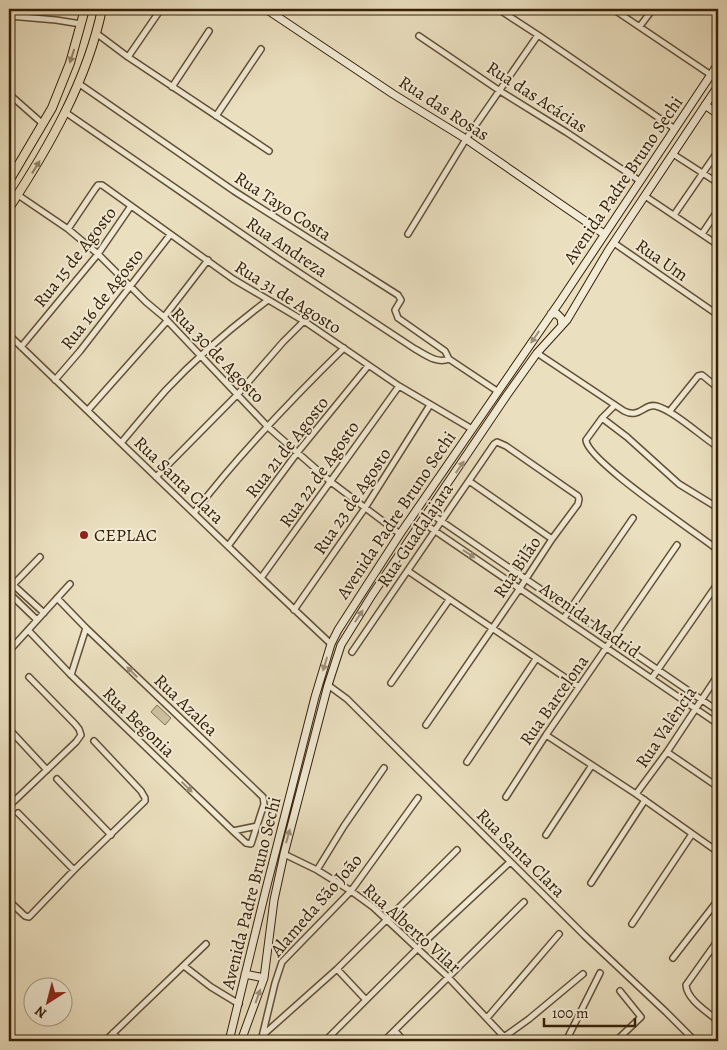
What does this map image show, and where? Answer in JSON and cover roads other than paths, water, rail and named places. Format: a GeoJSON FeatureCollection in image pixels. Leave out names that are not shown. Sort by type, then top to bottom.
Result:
{"type":"FeatureCollection","features":[{"type":"Feature","properties":{"kind":"main road"},"geometry":{"type":"LineString","coordinates":[[9,181],[52,108],[70,63],[85,9]]}},
{"type":"Feature","properties":{"kind":"main road"},"geometry":{"type":"LineString","coordinates":[[9,208],[45,152],[65,112],[78,83],[96,33],[102,9]]}},
{"type":"Feature","properties":{"kind":"main road","name":"Rua das Rosas"},"geometry":{"type":"LineString","coordinates":[[266,9],[393,94],[466,139],[604,234]]}},
{"type":"Feature","properties":{"kind":"main road","name":"Avenida Padre Bruno Sechi"},"geometry":{"type":"LineString","coordinates":[[229,1041],[315,697],[331,644],[342,622],[497,391],[561,300],[718,64]]}},
{"type":"Feature","properties":{"kind":"main road","name":"Avenida Padre Bruno Sechi"},"geometry":{"type":"LineString","coordinates":[[241,1041],[264,978],[271,916],[284,854],[328,685],[343,643],[428,512],[537,353],[572,312],[614,243],[718,86]]}},
{"type":"Feature","properties":{"kind":"main road"},"geometry":{"type":"LineString","coordinates":[[705,106],[718,114]]}},
{"type":"Feature","properties":{"kind":"main road"},"geometry":{"type":"LineString","coordinates":[[561,300],[563,310],[572,312]]}},
{"type":"Feature","properties":{"kind":"main road"},"geometry":{"type":"LineString","coordinates":[[551,314],[557,314],[561,318],[562,325]]}},
{"type":"Feature","properties":{"kind":"main road"},"geometry":{"type":"LineString","coordinates":[[245,974],[264,978]]}},
{"type":"Feature","properties":{"kind":"street"},"geometry":{"type":"LineString","coordinates":[[128,57],[161,9]]}},
{"type":"Feature","properties":{"kind":"street"},"geometry":{"type":"LineString","coordinates":[[498,9],[675,129]]}},
{"type":"Feature","properties":{"kind":"street"},"geometry":{"type":"LineString","coordinates":[[613,9],[711,75]]}},
{"type":"Feature","properties":{"kind":"street"},"geometry":{"type":"LineString","coordinates":[[640,26],[653,9]]}},
{"type":"Feature","properties":{"kind":"street"},"geometry":{"type":"LineString","coordinates":[[9,16],[80,24]]}},
{"type":"Feature","properties":{"kind":"street"},"geometry":{"type":"LineString","coordinates":[[172,87],[209,31]]}},
{"type":"Feature","properties":{"kind":"street"},"geometry":{"type":"LineString","coordinates":[[96,33],[128,57],[269,151]]}},
{"type":"Feature","properties":{"kind":"street"},"geometry":{"type":"LineString","coordinates":[[408,234],[466,139],[538,35]]}},
{"type":"Feature","properties":{"kind":"street","name":"Rua das Acácias"},"geometry":{"type":"LineString","coordinates":[[419,36],[640,182]]}},
{"type":"Feature","properties":{"kind":"street"},"geometry":{"type":"LineString","coordinates":[[216,116],[261,49]]}},
{"type":"Feature","properties":{"kind":"street","name":"Rua Tayo Costa"},"geometry":{"type":"LineString","coordinates":[[78,83],[234,191],[389,288],[401,298],[395,310],[398,318],[445,351],[449,359]]}},
{"type":"Feature","properties":{"kind":"street"},"geometry":{"type":"LineString","coordinates":[[9,94],[43,124]]}},
{"type":"Feature","properties":{"kind":"street","name":"Rua Andreza"},"geometry":{"type":"LineString","coordinates":[[65,112],[277,258],[415,349],[433,359],[443,361],[449,359],[497,391]]}},
{"type":"Feature","properties":{"kind":"street"},"geometry":{"type":"LineString","coordinates":[[674,215],[718,151]]}},
{"type":"Feature","properties":{"kind":"street"},"geometry":{"type":"LineString","coordinates":[[673,154],[718,183]]}},
{"type":"Feature","properties":{"kind":"street","name":"Rua 31 de Agosto"},"geometry":{"type":"LineString","coordinates":[[68,229],[98,185],[102,185],[233,279],[304,321],[399,386],[472,429]]}},
{"type":"Feature","properties":{"kind":"street","name":"Rua 30 de Agosto"},"geometry":{"type":"LineString","coordinates":[[18,194],[68,229],[98,254],[165,319],[268,427],[331,482],[400,534]]}},
{"type":"Feature","properties":{"kind":"street"},"geometry":{"type":"LineString","coordinates":[[645,196],[718,245]]}},
{"type":"Feature","properties":{"kind":"street","name":"Rua 15 de Agosto"},"geometry":{"type":"LineString","coordinates":[[21,347],[98,254],[131,206]]}},
{"type":"Feature","properties":{"kind":"street"},"geometry":{"type":"LineString","coordinates":[[702,234],[718,210]]}},
{"type":"Feature","properties":{"kind":"street","name":"Rua 16 de Agosto"},"geometry":{"type":"LineString","coordinates":[[55,380],[80,351],[170,235]]}},
{"type":"Feature","properties":{"kind":"street","name":"Rua Um"},"geometry":{"type":"LineString","coordinates":[[614,243],[718,315]]}},
{"type":"Feature","properties":{"kind":"street"},"geometry":{"type":"LineString","coordinates":[[88,410],[165,319],[208,260]]}},
{"type":"Feature","properties":{"kind":"street"},"geometry":{"type":"LineString","coordinates":[[121,443],[166,390],[200,357],[268,300]]}},
{"type":"Feature","properties":{"kind":"street"},"geometry":{"type":"LineString","coordinates":[[156,477],[237,395],[304,321]]}},
{"type":"Feature","properties":{"kind":"street","name":"Rua Santa Clara"},"geometry":{"type":"LineString","coordinates":[[9,335],[331,644]]}},
{"type":"Feature","properties":{"kind":"street"},"geometry":{"type":"LineString","coordinates":[[194,513],[268,427],[344,348]]}},
{"type":"Feature","properties":{"kind":"street"},"geometry":{"type":"LineString","coordinates":[[537,353],[614,405],[631,414],[636,414],[654,406],[669,412],[718,447]]}},
{"type":"Feature","properties":{"kind":"street","name":"Rua 21 de Agosto"},"geometry":{"type":"LineString","coordinates":[[228,546],[297,453],[368,366]]}},
{"type":"Feature","properties":{"kind":"street"},"geometry":{"type":"LineString","coordinates":[[669,412],[698,376],[702,375],[718,388]]}},
{"type":"Feature","properties":{"kind":"street","name":"Rua 22 de Agosto"},"geometry":{"type":"LineString","coordinates":[[261,578],[399,386]]}},
{"type":"Feature","properties":{"kind":"street","name":"Rua 23 de Agosto"},"geometry":{"type":"LineString","coordinates":[[294,610],[365,508],[430,405]]}},
{"type":"Feature","properties":{"kind":"street"},"geometry":{"type":"LineString","coordinates":[[614,405],[586,440],[590,450],[624,481],[718,550]]}},
{"type":"Feature","properties":{"kind":"street"},"geometry":{"type":"LineString","coordinates":[[602,418],[627,437],[679,484],[718,508]]}},
{"type":"Feature","properties":{"kind":"street","name":"Rua Guadalajara"},"geometry":{"type":"LineString","coordinates":[[352,652],[492,446],[497,442],[506,446]]}},
{"type":"Feature","properties":{"kind":"street","name":"Rua Bilão"},"geometry":{"type":"LineString","coordinates":[[426,725],[552,539],[578,504],[578,496],[506,446]]}},
{"type":"Feature","properties":{"kind":"street"},"geometry":{"type":"LineString","coordinates":[[469,481],[552,539]]}},
{"type":"Feature","properties":{"kind":"street","name":"Avenida Madrid"},"geometry":{"type":"LineString","coordinates":[[428,512],[718,711]]}},
{"type":"Feature","properties":{"kind":"street"},"geometry":{"type":"LineString","coordinates":[[564,618],[633,518]]}},
{"type":"Feature","properties":{"kind":"street","name":"Avenida Madrid"},"geometry":{"type":"LineString","coordinates":[[422,522],[718,724]]}},
{"type":"Feature","properties":{"kind":"street","name":"Rua Barcelona"},"geometry":{"type":"LineString","coordinates":[[506,797],[546,735],[677,545]]}},
{"type":"Feature","properties":{"kind":"street"},"geometry":{"type":"LineString","coordinates":[[40,557],[10,585],[44,613]]}},
{"type":"Feature","properties":{"kind":"street"},"geometry":{"type":"LineString","coordinates":[[408,571],[579,687]]}},
{"type":"Feature","properties":{"kind":"street"},"geometry":{"type":"LineString","coordinates":[[652,678],[718,583]]}},
{"type":"Feature","properties":{"kind":"street"},"geometry":{"type":"LineString","coordinates":[[9,651],[70,584]]}},
{"type":"Feature","properties":{"kind":"street"},"geometry":{"type":"LineString","coordinates":[[9,593],[37,620]]}},
{"type":"Feature","properties":{"kind":"street","name":"Rua Azalea"},"geometry":{"type":"LineString","coordinates":[[57,598],[263,797],[264,804],[252,843]]}},
{"type":"Feature","properties":{"kind":"street"},"geometry":{"type":"LineString","coordinates":[[391,683],[449,600]]}},
{"type":"Feature","properties":{"kind":"street"},"geometry":{"type":"LineString","coordinates":[[71,676],[86,628]]}},
{"type":"Feature","properties":{"kind":"street","name":"Rua Begonia"},"geometry":{"type":"LineString","coordinates":[[28,630],[71,676],[233,831],[249,845],[252,843]]}},
{"type":"Feature","properties":{"kind":"street"},"geometry":{"type":"LineString","coordinates":[[467,762],[536,659]]}},
{"type":"Feature","properties":{"kind":"street","name":"Rua Valência"},"geometry":{"type":"LineString","coordinates":[[636,794],[667,752],[718,675]]}},
{"type":"Feature","properties":{"kind":"street"},"geometry":{"type":"LineString","coordinates":[[10,804],[76,742],[81,732],[29,677]]}},
{"type":"Feature","properties":{"kind":"street","name":"Rua Santa Clara"},"geometry":{"type":"LineString","coordinates":[[328,685],[347,700],[510,862],[695,1041]]}},
{"type":"Feature","properties":{"kind":"street"},"geometry":{"type":"LineString","coordinates":[[9,730],[47,770]]}},
{"type":"Feature","properties":{"kind":"street"},"geometry":{"type":"LineString","coordinates":[[546,735],[645,800],[718,852]]}},
{"type":"Feature","properties":{"kind":"street"},"geometry":{"type":"LineString","coordinates":[[9,901],[28,918],[74,870],[143,804],[145,798],[141,791],[94,742]]}},
{"type":"Feature","properties":{"kind":"street"},"geometry":{"type":"LineString","coordinates":[[667,752],[718,787]]}},
{"type":"Feature","properties":{"kind":"street"},"geometry":{"type":"LineString","coordinates":[[546,834],[592,765]]}},
{"type":"Feature","properties":{"kind":"street"},"geometry":{"type":"LineString","coordinates":[[317,870],[344,826],[384,768]]}},
{"type":"Feature","properties":{"kind":"street"},"geometry":{"type":"LineString","coordinates":[[57,779],[110,835]]}},
{"type":"Feature","properties":{"kind":"street","name":"Alameda São João"},"geometry":{"type":"LineString","coordinates":[[262,1038],[282,962],[351,891],[418,798]]}},
{"type":"Feature","properties":{"kind":"street"},"geometry":{"type":"LineString","coordinates":[[591,883],[645,800]]}},
{"type":"Feature","properties":{"kind":"street"},"geometry":{"type":"LineString","coordinates":[[18,813],[74,870]]}},
{"type":"Feature","properties":{"kind":"street"},"geometry":{"type":"LineString","coordinates":[[233,831],[257,826]]}},
{"type":"Feature","properties":{"kind":"street"},"geometry":{"type":"LineString","coordinates":[[632,924],[692,834]]}},
{"type":"Feature","properties":{"kind":"street"},"geometry":{"type":"LineString","coordinates":[[262,1038],[337,969],[457,850]]}},
{"type":"Feature","properties":{"kind":"street","name":"Rua Alberto Vilar"},"geometry":{"type":"LineString","coordinates":[[284,854],[317,870],[351,891],[387,920],[448,977],[506,1039]]}},
{"type":"Feature","properties":{"kind":"street"},"geometry":{"type":"LineString","coordinates":[[325,1041],[418,948],[510,862]]}},
{"type":"Feature","properties":{"kind":"street"},"geometry":{"type":"LineString","coordinates":[[673,958],[718,900]]}},
{"type":"Feature","properties":{"kind":"street"},"geometry":{"type":"LineString","coordinates":[[384,1041],[524,902]]}},
{"type":"Feature","properties":{"kind":"street"},"geometry":{"type":"LineString","coordinates":[[487,1018],[559,934]]}},
{"type":"Feature","properties":{"kind":"street"},"geometry":{"type":"LineString","coordinates":[[717,1018],[703,1008],[686,990],[686,985],[718,940]]}},
{"type":"Feature","properties":{"kind":"street"},"geometry":{"type":"LineString","coordinates":[[105,1041],[206,944]]}},
{"type":"Feature","properties":{"kind":"street"},"geometry":{"type":"LineString","coordinates":[[184,966],[211,987],[239,1004]]}},
{"type":"Feature","properties":{"kind":"street"},"geometry":{"type":"LineString","coordinates":[[337,969],[366,1000]]}},
{"type":"Feature","properties":{"kind":"street"},"geometry":{"type":"LineString","coordinates":[[566,1041],[600,973]]}},
{"type":"Feature","properties":{"kind":"street"},"geometry":{"type":"LineString","coordinates":[[506,1039],[583,974]]}},
{"type":"Feature","properties":{"kind":"street"},"geometry":{"type":"LineString","coordinates":[[616,1041],[641,1016],[620,991]]}},
{"type":"Feature","properties":{"kind":"street"},"geometry":{"type":"LineString","coordinates":[[395,1031],[404,1041]]}},
{"type":"Feature","properties":{"kind":"street"},"geometry":{"type":"LineString","coordinates":[[113,1034],[120,1041]]}},
{"type":"Feature","properties":{"kind":"street"},"geometry":{"type":"LineString","coordinates":[[681,1041],[688,1034]]}},
{"type":"Feature","properties":{"kind":"place","name":"CEPLAC"},"geometry":{"type":"Point","coordinates":[84,535]}}]}
